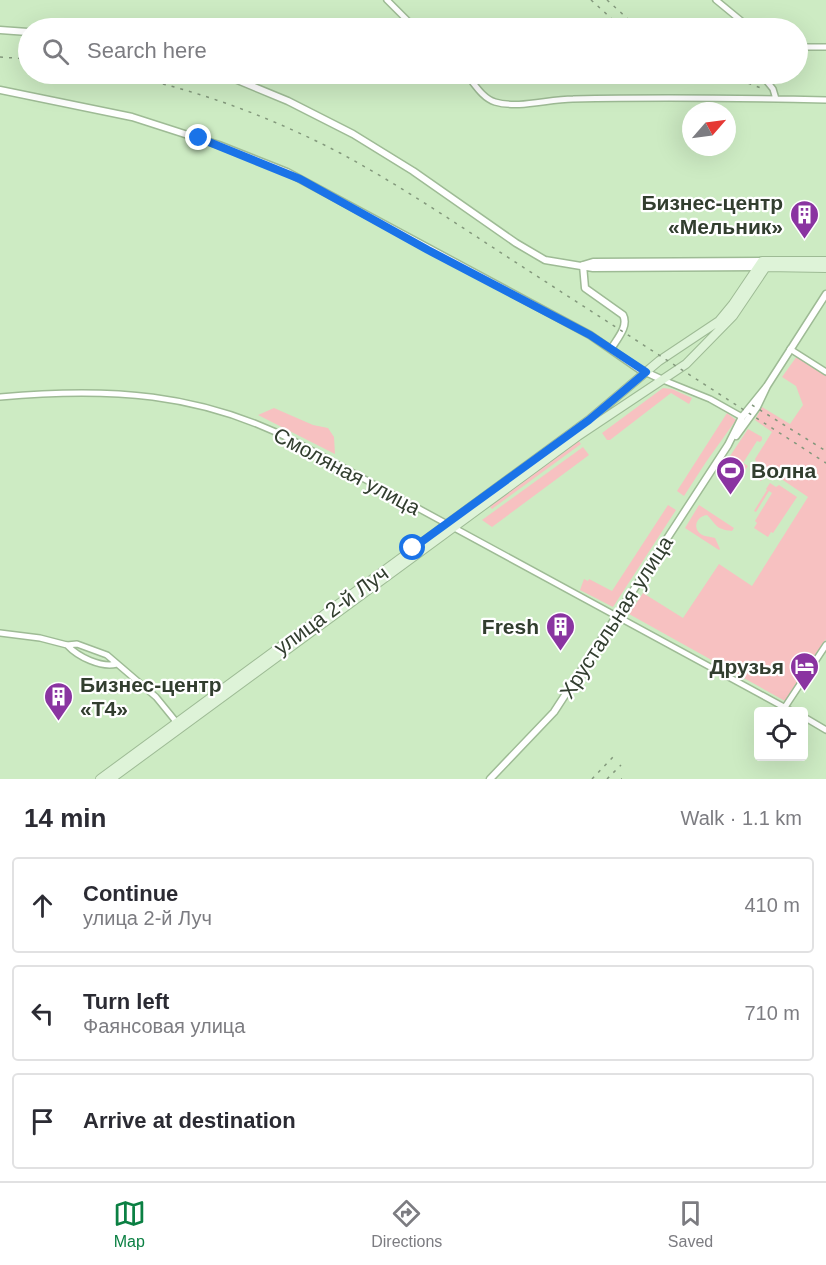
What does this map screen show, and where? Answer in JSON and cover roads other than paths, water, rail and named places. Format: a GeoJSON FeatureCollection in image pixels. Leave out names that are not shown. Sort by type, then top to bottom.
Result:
{"type":"FeatureCollection","features":[{"type":"Feature","properties":{"kind":"main road"},"geometry":{"type":"LineString","coordinates":[[762,265],[826,261]]}},
{"type":"Feature","properties":{"kind":"main road"},"geometry":{"type":"LineString","coordinates":[[762,265],[826,268]]}},
{"type":"Feature","properties":{"kind":"main road","name":"улица 2-й Луч"},"geometry":{"type":"LineString","coordinates":[[451,526],[589,420],[646,372],[723,318],[762,265]]}},
{"type":"Feature","properties":{"kind":"main road","name":"улица 2-й Луч"},"geometry":{"type":"LineString","coordinates":[[100,779],[179,725],[451,526],[690,360],[733,316],[762,265]]}},
{"type":"Feature","properties":{"kind":"main road"},"geometry":{"type":"LineString","coordinates":[[679,347],[687,351],[690,360]]}},
{"type":"Feature","properties":{"kind":"main road","name":"улица 2-й Луч"},"geometry":{"type":"LineString","coordinates":[[111,779],[179,725]]}},
{"type":"Feature","properties":{"kind":"street"},"geometry":{"type":"LineString","coordinates":[[387,0],[405,18]]}},
{"type":"Feature","properties":{"kind":"street"},"geometry":{"type":"LineString","coordinates":[[716,0],[738,18]]}},
{"type":"Feature","properties":{"kind":"street"},"geometry":{"type":"LineString","coordinates":[[0,30],[18,31]]}},
{"type":"Feature","properties":{"kind":"street"},"geometry":{"type":"LineString","coordinates":[[808,46],[826,47]]}},
{"type":"Feature","properties":{"kind":"street"},"geometry":{"type":"LineString","coordinates":[[247,84],[288,101],[353,134],[413,171],[533,254],[552,263],[593,268],[762,265]]}},
{"type":"Feature","properties":{"kind":"street"},"geometry":{"type":"LineString","coordinates":[[475,84],[487,98],[502,103],[529,104],[555,99],[826,100]]}},
{"type":"Feature","properties":{"kind":"street"},"geometry":{"type":"LineString","coordinates":[[769,84],[776,99]]}},
{"type":"Feature","properties":{"kind":"street"},"geometry":{"type":"LineString","coordinates":[[0,90],[132,117],[219,145],[287,172],[583,332],[646,372],[710,399],[742,417]]}},
{"type":"Feature","properties":{"kind":"street"},"geometry":{"type":"LineString","coordinates":[[583,265],[585,288],[626,319],[611,349]]}},
{"type":"Feature","properties":{"kind":"street","name":"Хрустальная улица"},"geometry":{"type":"LineString","coordinates":[[490,779],[548,719],[728,445],[757,407],[767,386],[826,294]]}},
{"type":"Feature","properties":{"kind":"street"},"geometry":{"type":"LineString","coordinates":[[790,349],[826,372]]}},
{"type":"Feature","properties":{"kind":"street","name":"Хрустальная улица"},"geometry":{"type":"LineString","coordinates":[[728,445],[742,417],[767,386]]}},
{"type":"Feature","properties":{"kind":"street","name":"Смоляная улица"},"geometry":{"type":"LineString","coordinates":[[0,397],[51,392],[106,392],[179,401],[250,421],[281,435],[451,526],[783,707]]}},
{"type":"Feature","properties":{"kind":"street"},"geometry":{"type":"LineString","coordinates":[[0,633],[40,638],[67,645],[76,644],[107,655],[156,697],[179,725]]}},
{"type":"Feature","properties":{"kind":"street"},"geometry":{"type":"LineString","coordinates":[[67,645],[74,654],[110,666],[117,664]]}},
{"type":"Feature","properties":{"kind":"street"},"geometry":{"type":"LineString","coordinates":[[786,707],[826,645]]}},
{"type":"Feature","properties":{"kind":"street"},"geometry":{"type":"LineString","coordinates":[[808,719],[826,729]]}},
{"type":"Feature","properties":{"kind":"railway"},"geometry":{"type":"LineString","coordinates":[[591,0],[611,18]]}},
{"type":"Feature","properties":{"kind":"railway"},"geometry":{"type":"LineString","coordinates":[[607,0],[627,18]]}},
{"type":"Feature","properties":{"kind":"railway"},"geometry":{"type":"LineString","coordinates":[[0,57],[18,58]]}},
{"type":"Feature","properties":{"kind":"railway"},"geometry":{"type":"LineString","coordinates":[[162,84],[205,96],[260,116],[340,153],[436,210],[826,463]]}},
{"type":"Feature","properties":{"kind":"railway"},"geometry":{"type":"LineString","coordinates":[[750,84],[761,88]]}},
{"type":"Feature","properties":{"kind":"railway"},"geometry":{"type":"LineString","coordinates":[[752,405],[826,451]]}},
{"type":"Feature","properties":{"kind":"railway"},"geometry":{"type":"LineString","coordinates":[[592,779],[613,757]]}},
{"type":"Feature","properties":{"kind":"railway"},"geometry":{"type":"LineString","coordinates":[[607,779],[621,765]]}},
{"type":"Feature","properties":{"kind":"place","name":"Бизнес-центр «Мельник»"},"geometry":{"type":"Point","coordinates":[804,240]}},
{"type":"Feature","properties":{"kind":"place","name":"Волна"},"geometry":{"type":"Point","coordinates":[730,496]}},
{"type":"Feature","properties":{"kind":"place","name":"Fresh"},"geometry":{"type":"Point","coordinates":[560,652]}},
{"type":"Feature","properties":{"kind":"place","name":"Друзья"},"geometry":{"type":"Point","coordinates":[805,692]}},
{"type":"Feature","properties":{"kind":"place","name":"Бизнес-центр «Т4»"},"geometry":{"type":"Point","coordinates":[59,722]}}]}
